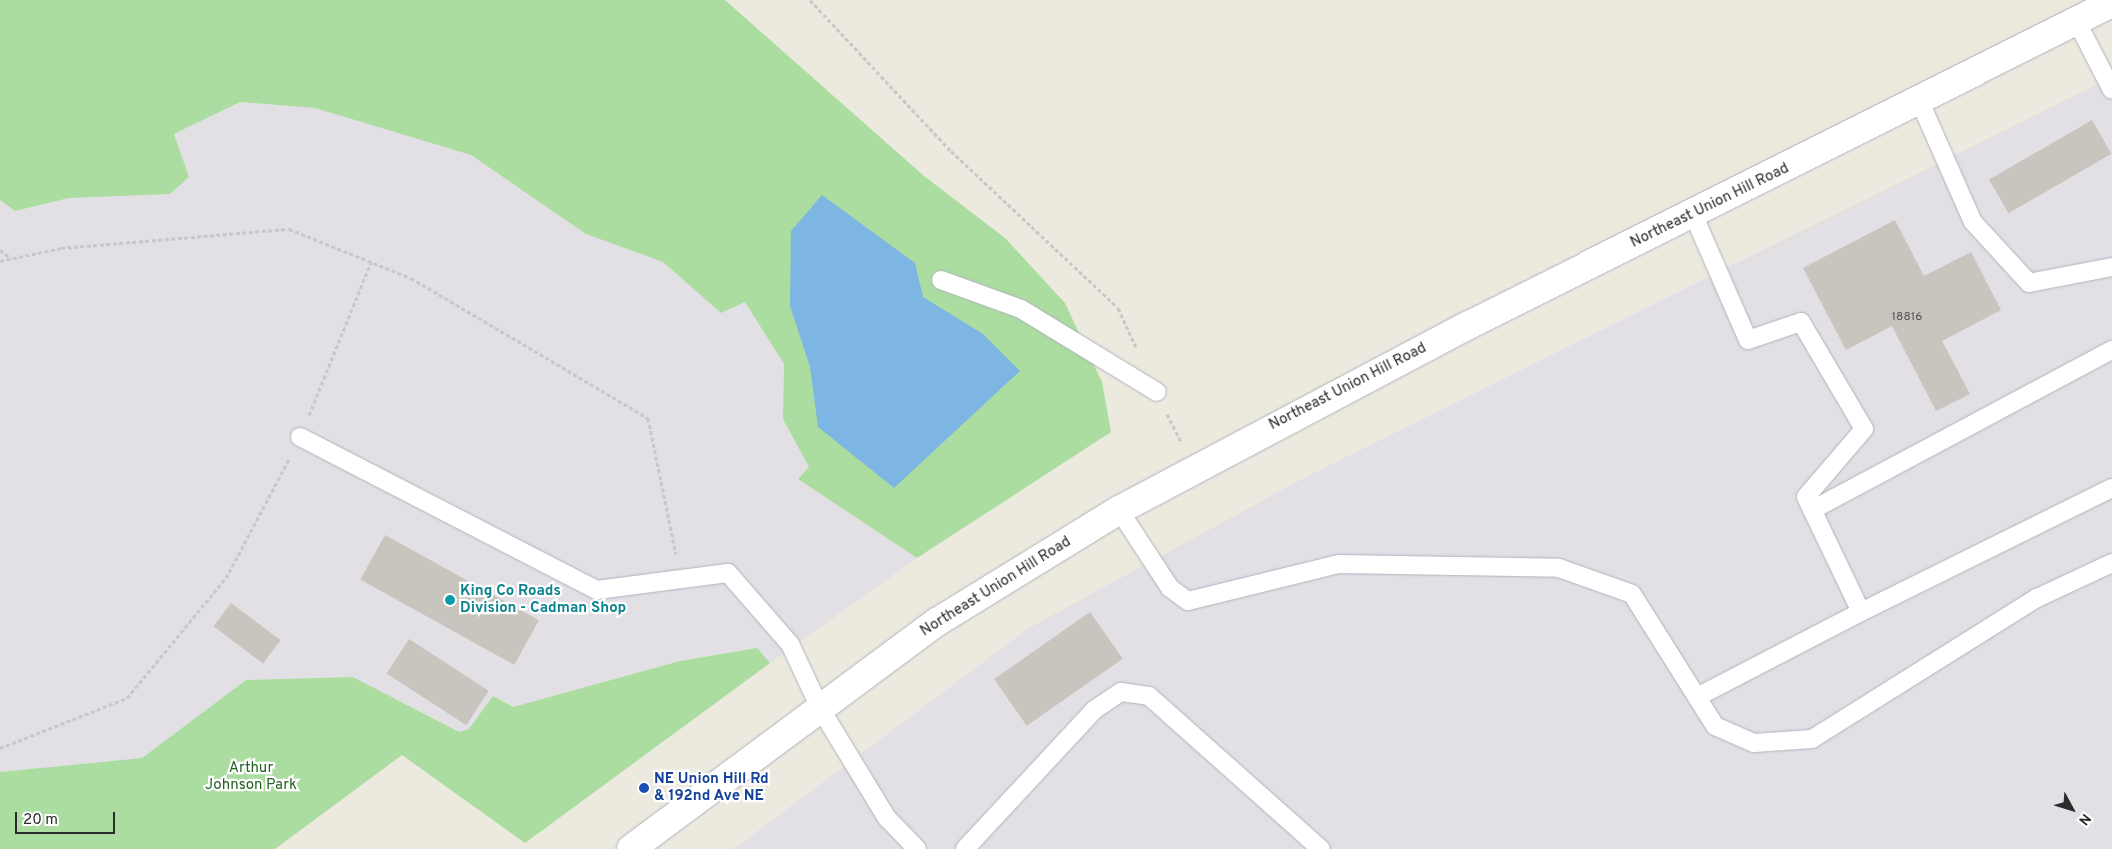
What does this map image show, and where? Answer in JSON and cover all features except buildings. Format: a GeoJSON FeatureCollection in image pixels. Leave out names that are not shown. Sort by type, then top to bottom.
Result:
{"type":"FeatureCollection","features":[{"type":"Feature","properties":{"kind":"main road","name":"Northeast Union Hill Road"},"geometry":{"type":"LineString","coordinates":[[631,849],[937,622],[1119,510],[1193,468],[1692,214],[1920,102],[2112,3]]}},
{"type":"Feature","properties":{"kind":"lane"},"geometry":{"type":"LineString","coordinates":[[2077,22],[2112,90]]}},
{"type":"Feature","properties":{"kind":"lane"},"geometry":{"type":"LineString","coordinates":[[1920,102],[1973,222],[2030,282],[2112,267]]}},
{"type":"Feature","properties":{"kind":"lane"},"geometry":{"type":"LineString","coordinates":[[1692,214],[1748,340],[1801,322],[1864,430],[1806,497],[1861,612]]}},
{"type":"Feature","properties":{"kind":"lane"},"geometry":{"type":"LineString","coordinates":[[941,280],[1021,309],[1157,392]]}},
{"type":"Feature","properties":{"kind":"lane"},"geometry":{"type":"LineString","coordinates":[[1812,510],[2112,350]]}},
{"type":"Feature","properties":{"kind":"lane"},"geometry":{"type":"LineString","coordinates":[[300,437],[597,590],[728,573],[790,644],[820,708],[887,818],[917,849]]}},
{"type":"Feature","properties":{"kind":"lane"},"geometry":{"type":"LineString","coordinates":[[1697,697],[1861,612],[2112,488]]}},
{"type":"Feature","properties":{"kind":"lane"},"geometry":{"type":"LineString","coordinates":[[1119,510],[1170,588],[1188,601],[1339,564],[1559,568],[1632,594],[1715,726],[1754,743],[1812,739],[2037,598],[2112,564]]}},
{"type":"Feature","properties":{"kind":"lane"},"geometry":{"type":"LineString","coordinates":[[965,849],[1094,710],[1122,692],[1149,696],[1320,849]]}},
{"type":"Feature","properties":{"kind":"path"},"geometry":{"type":"LineString","coordinates":[[810,0],[951,151],[1118,308],[1193,468]]}},
{"type":"Feature","properties":{"kind":"path"},"geometry":{"type":"LineString","coordinates":[[0,261],[61,248],[289,229],[411,278],[648,418],[681,579]]}},
{"type":"Feature","properties":{"kind":"path"},"geometry":{"type":"LineString","coordinates":[[0,250],[12,258]]}},
{"type":"Feature","properties":{"kind":"path"},"geometry":{"type":"LineString","coordinates":[[0,748],[127,698],[226,578],[300,437],[371,262]]}},
{"type":"Feature","properties":{"kind":"shaded area"},"geometry":{"type":"Polygon","coordinates":[[[2112,77],[2112,849],[734,849],[1029,628],[1304,478],[2112,77]]]}},
{"type":"Feature","properties":{"kind":"shaded area"},"geometry":{"type":"Polygon","coordinates":[[[240,102],[315,108],[471,155],[586,234],[663,262],[721,313],[745,301],[784,364],[783,419],[809,467],[798,479],[917,558],[770,663],[756,648],[680,661],[513,707],[493,696],[469,730],[459,732],[353,677],[246,680],[142,758],[0,772],[0,200],[15,211],[69,198],[170,194],[189,177],[174,134],[240,102]]]}},
{"type":"Feature","properties":{"kind":"green space"},"geometry":{"type":"Polygon","coordinates":[[[0,0],[725,0],[924,176],[1005,238],[1065,303],[1102,382],[1111,432],[917,558],[798,479],[809,467],[783,419],[784,364],[745,302],[721,313],[663,262],[586,234],[471,155],[315,108],[240,102],[174,134],[189,177],[170,194],[69,198],[15,211],[0,200],[0,0]]]}},
{"type":"Feature","properties":{"kind":"green space","name":"Arthur Johnson Park"},"geometry":{"type":"Polygon","coordinates":[[[757,648],[770,663],[525,843],[402,755],[275,849],[0,849],[0,772],[142,758],[246,680],[353,677],[459,732],[469,729],[493,696],[513,707],[680,661],[757,648]]]}},
{"type":"Feature","properties":{"kind":"water"},"geometry":{"type":"Polygon","coordinates":[[[822,195],[915,263],[923,297],[983,334],[1020,371],[894,488],[818,427],[810,367],[790,306],[791,231],[822,195]]]}},
{"type":"Feature","properties":{"kind":"place","name":"King Co Roads Division - Cadman Shop"},"geometry":{"type":"Point","coordinates":[450,600]}},
{"type":"Feature","properties":{"kind":"place","name":"NE Union Hill Rd & 192nd Ave NE"},"geometry":{"type":"Point","coordinates":[644,788]}}]}
